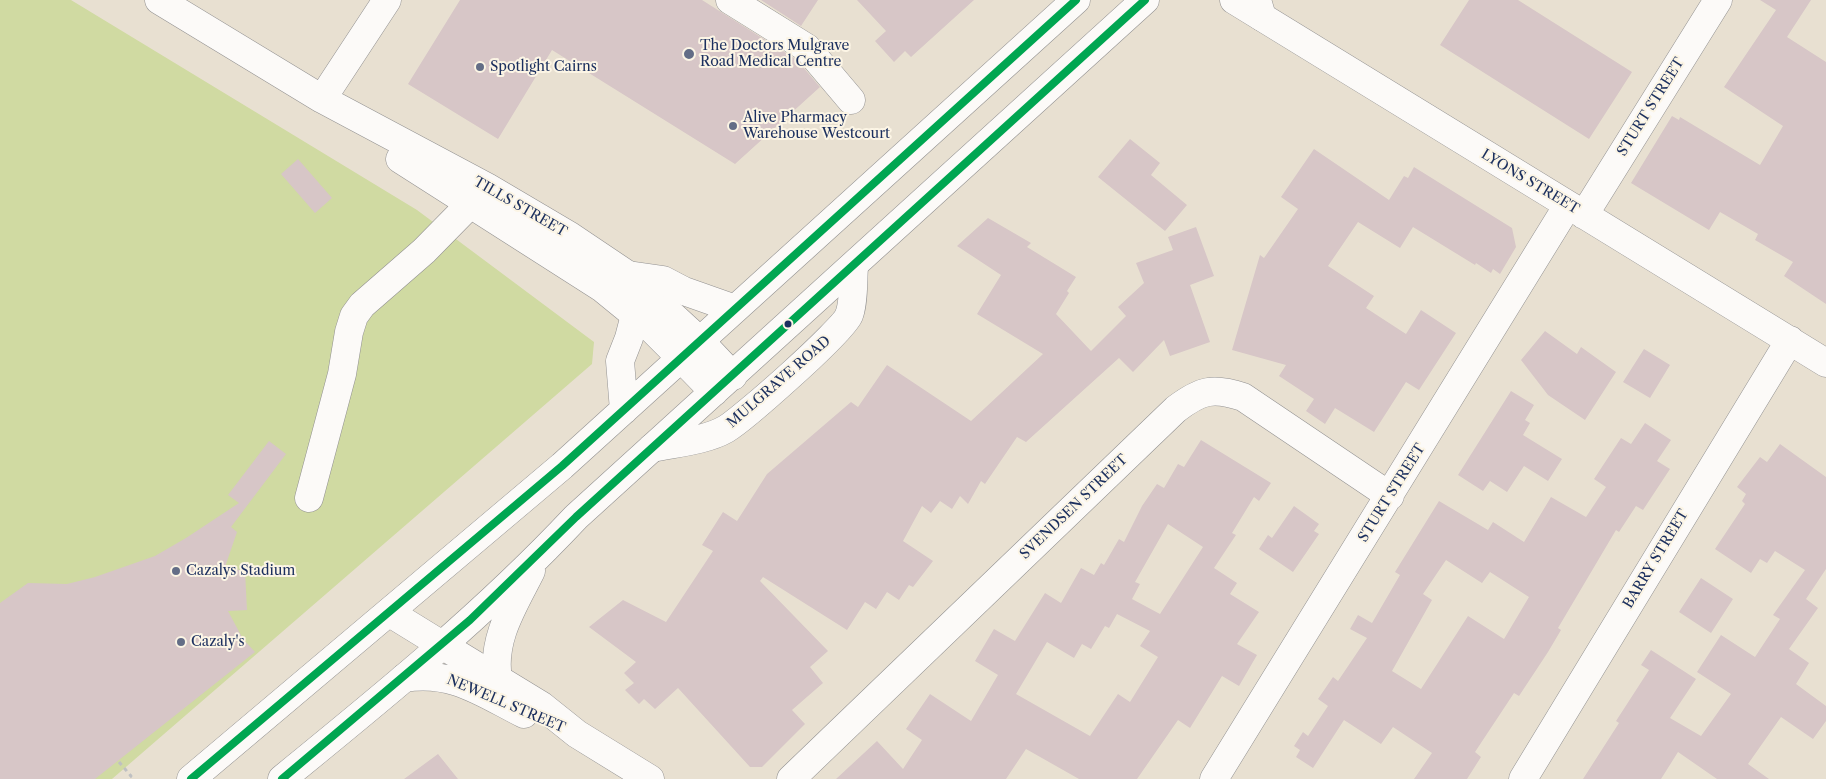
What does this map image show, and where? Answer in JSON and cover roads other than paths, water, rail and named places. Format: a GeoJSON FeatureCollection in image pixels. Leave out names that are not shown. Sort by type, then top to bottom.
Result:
{"type":"FeatureCollection","features":[{"type":"Feature","properties":{"kind":"street","name":"TILLS STREET"},"geometry":{"type":"LineString","coordinates":[[159,0],[478,196],[602,288],[635,315],[690,350]]}},
{"type":"Feature","properties":{"kind":"street"},"geometry":{"type":"LineString","coordinates":[[322,99],[387,0]]}},
{"type":"Feature","properties":{"kind":"street"},"geometry":{"type":"LineString","coordinates":[[730,0],[807,48],[851,100]]}},
{"type":"Feature","properties":{"kind":"street"},"geometry":{"type":"LineString","coordinates":[[191,779],[562,466],[1076,0]]}},
{"type":"Feature","properties":{"kind":"street","name":"MULGRAVE ROAD"},"geometry":{"type":"LineString","coordinates":[[282,779],[442,645],[537,559],[576,517],[1145,0]]}},
{"type":"Feature","properties":{"kind":"street","name":"LYONS STREET"},"geometry":{"type":"LineString","coordinates":[[1234,0],[1260,8],[1576,210],[1826,363]]}},
{"type":"Feature","properties":{"kind":"street","name":"STURT STREET"},"geometry":{"type":"LineString","coordinates":[[1214,779],[1390,496],[1576,210],[1718,0]]}},
{"type":"Feature","properties":{"kind":"street","name":"TILLS STREET"},"geometry":{"type":"LineString","coordinates":[[478,196],[570,236],[628,275],[690,350]]}},
{"type":"Feature","properties":{"kind":"street"},"geometry":{"type":"LineString","coordinates":[[309,498],[342,374],[354,316],[362,305],[424,251],[478,196]]}},
{"type":"Feature","properties":{"kind":"street","name":"MULGRAVE ROAD"},"geometry":{"type":"LineString","coordinates":[[652,448],[715,434],[726,429],[768,394],[826,341],[849,315],[854,266]]}},
{"type":"Feature","properties":{"kind":"street"},"geometry":{"type":"LineString","coordinates":[[628,275],[663,280],[684,291],[735,309]]}},
{"type":"Feature","properties":{"kind":"street"},"geometry":{"type":"LineString","coordinates":[[624,410],[620,361],[630,338],[635,315]]}},
{"type":"Feature","properties":{"kind":"street","name":"BARRY STREET"},"geometry":{"type":"LineString","coordinates":[[1523,779],[1790,340]]}},
{"type":"Feature","properties":{"kind":"street"},"geometry":{"type":"LineString","coordinates":[[690,350],[723,384]]}},
{"type":"Feature","properties":{"kind":"street","name":"SVENDSEN STREET"},"geometry":{"type":"LineString","coordinates":[[792,779],[1176,409],[1192,396],[1207,391],[1223,390],[1243,397],[1390,496]]}},
{"type":"Feature","properties":{"kind":"street"},"geometry":{"type":"LineString","coordinates":[[498,679],[496,660],[500,637],[537,559]]}},
{"type":"Feature","properties":{"kind":"street","name":"NEWELL STREET"},"geometry":{"type":"LineString","coordinates":[[390,612],[542,706],[577,734],[650,779]]}},
{"type":"Feature","properties":{"kind":"street","name":"NEWELL STREET"},"geometry":{"type":"LineString","coordinates":[[404,678],[426,675],[445,676],[532,718],[577,734]]}},
{"type":"Feature","properties":{"kind":"place","name":"The Doctors Mulgrave Road Medical Centre"},"geometry":{"type":"Point","coordinates":[689,54]}},
{"type":"Feature","properties":{"kind":"place","name":"Spotlight Cairns"},"geometry":{"type":"Point","coordinates":[480,67]}},
{"type":"Feature","properties":{"kind":"place","name":"Alive Pharmacy Warehouse Westcourt"},"geometry":{"type":"Point","coordinates":[733,126]}},
{"type":"Feature","properties":{"kind":"place","name":"Cazalys Stadium"},"geometry":{"type":"Point","coordinates":[176,571]}},
{"type":"Feature","properties":{"kind":"place","name":"Cazaly's"},"geometry":{"type":"Point","coordinates":[181,642]}}]}
